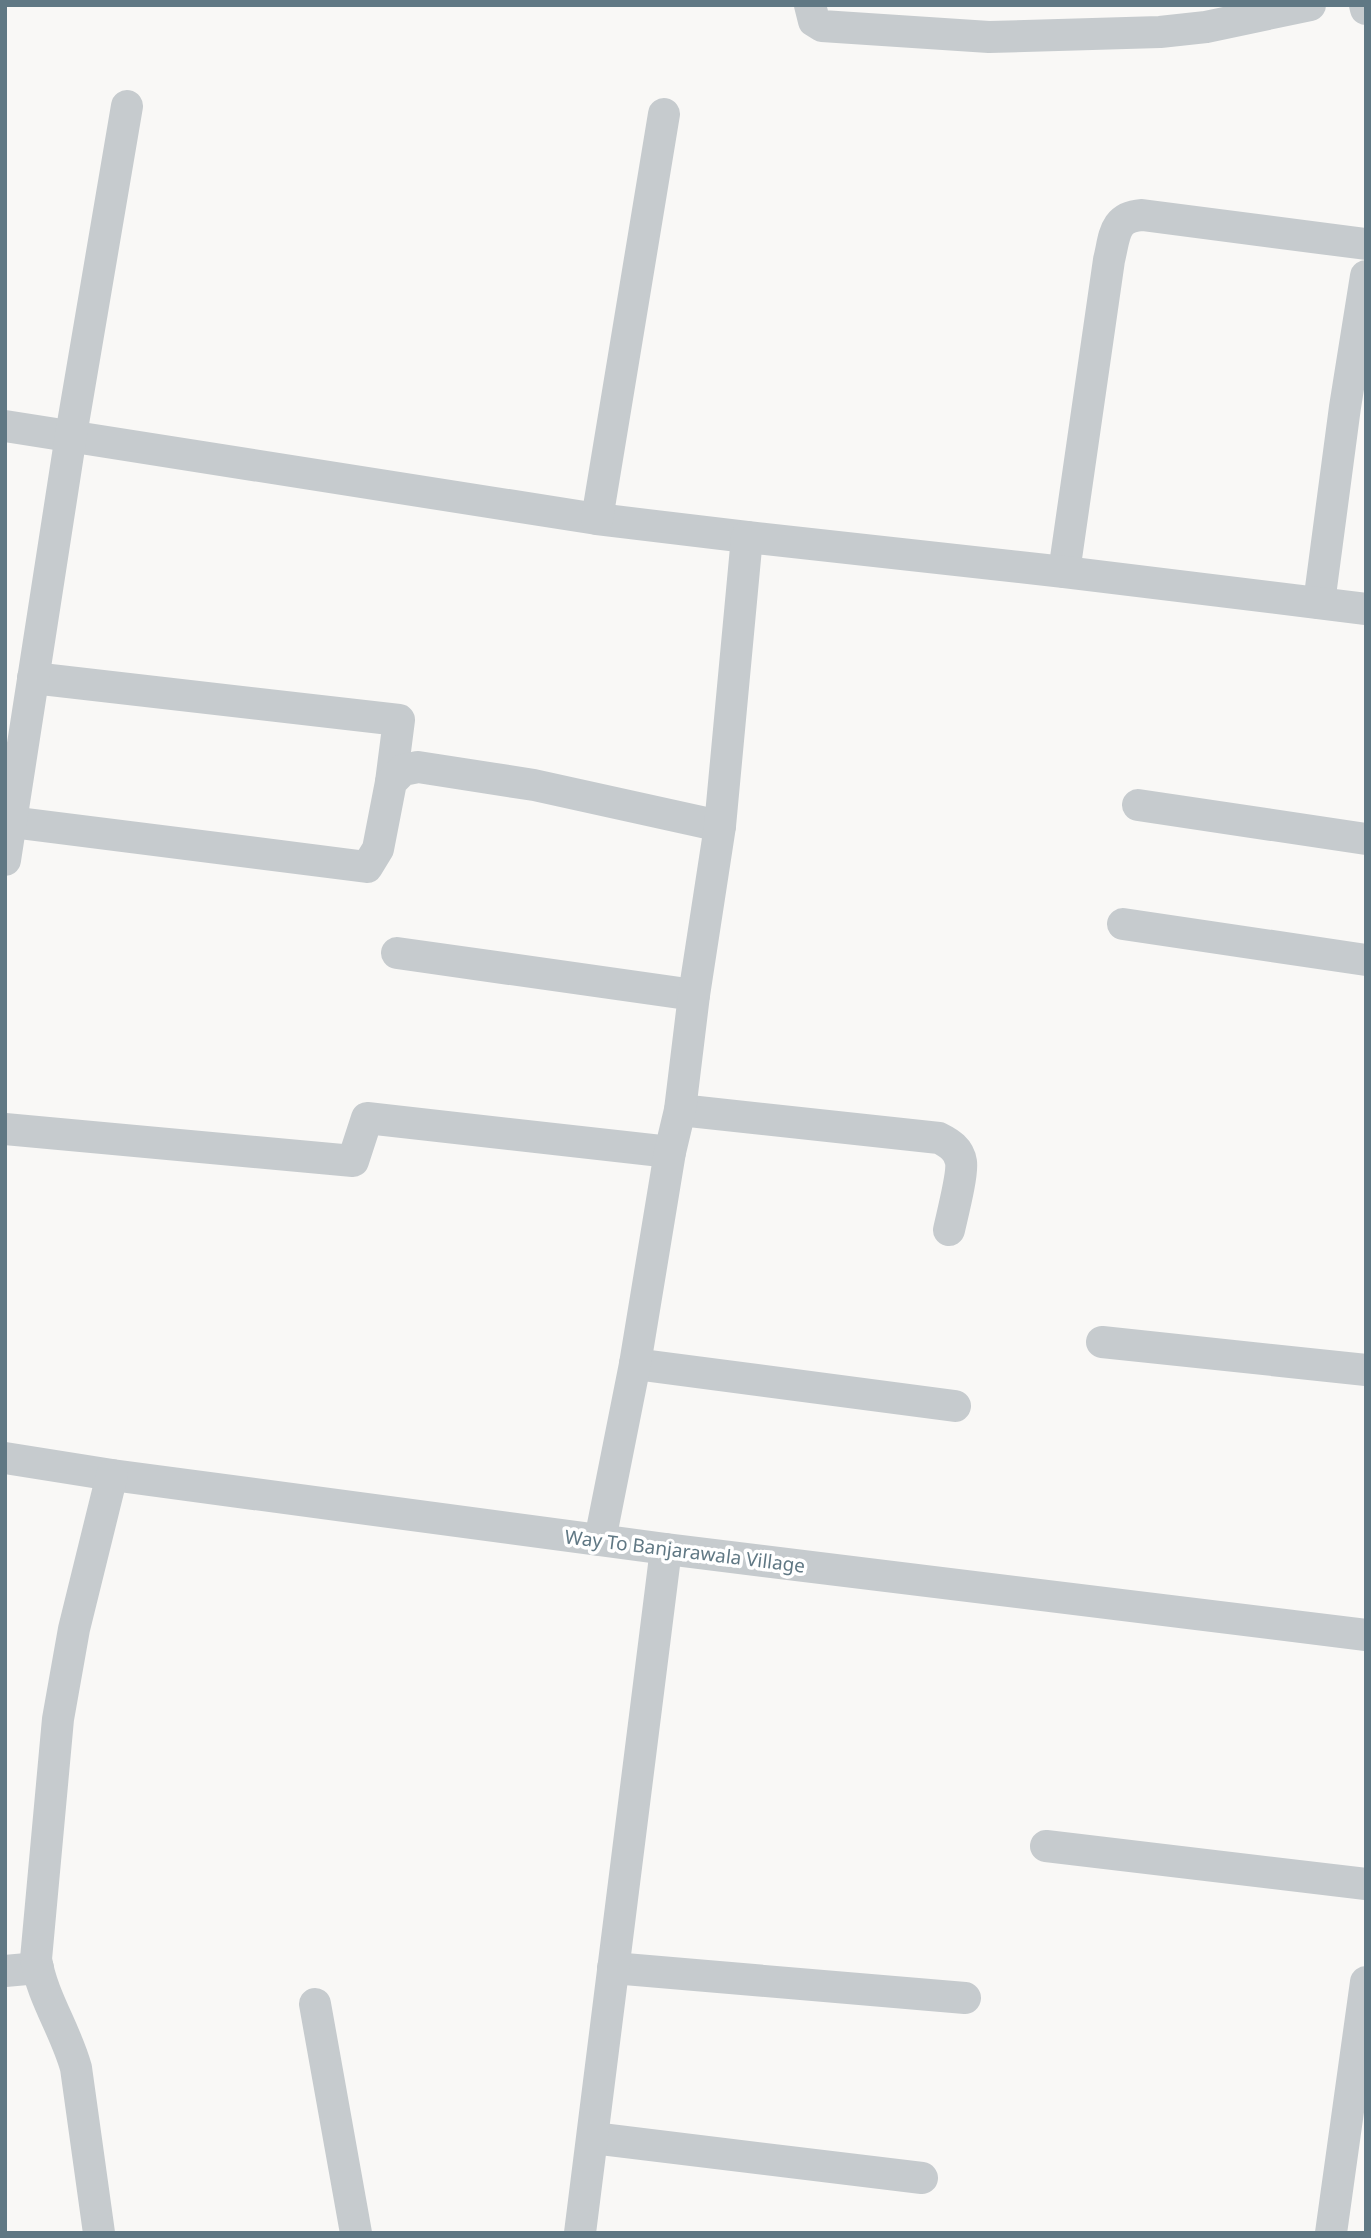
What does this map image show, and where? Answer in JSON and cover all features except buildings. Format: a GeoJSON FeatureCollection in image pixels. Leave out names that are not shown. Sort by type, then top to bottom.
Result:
{"type":"FeatureCollection","features":[{"type":"Feature","properties":{"kind":"street"},"geometry":{"type":"LineString","coordinates":[[810,5],[814,21],[822,26],[989,37],[1206,27],[1310,5]]}},
{"type":"Feature","properties":{"kind":"street"},"geometry":{"type":"LineString","coordinates":[[5,860],[127,106]]}},
{"type":"Feature","properties":{"kind":"street"},"geometry":{"type":"LineString","coordinates":[[597,519],[664,114]]}},
{"type":"Feature","properties":{"kind":"street"},"geometry":{"type":"LineString","coordinates":[[1064,572],[1109,260],[1117,226],[1128,216],[1142,215],[1366,244]]}},
{"type":"Feature","properties":{"kind":"street"},"geometry":{"type":"LineString","coordinates":[[1319,603],[1345,407],[1366,276]]}},
{"type":"Feature","properties":{"kind":"street"},"geometry":{"type":"LineString","coordinates":[[5,426],[597,519],[1366,609]]}},
{"type":"Feature","properties":{"kind":"street"},"geometry":{"type":"LineString","coordinates":[[600,1540],[635,1364],[670,1152],[680,1110],[694,995],[720,826],[747,537]]}},
{"type":"Feature","properties":{"kind":"street"},"geometry":{"type":"LineString","coordinates":[[11,822],[367,867],[378,849],[391,782],[399,720],[33,678]]}},
{"type":"Feature","properties":{"kind":"street"},"geometry":{"type":"LineString","coordinates":[[391,782],[403,770],[418,767],[456,772],[534,785],[720,826]]}},
{"type":"Feature","properties":{"kind":"street"},"geometry":{"type":"LineString","coordinates":[[1138,805],[1366,839]]}},
{"type":"Feature","properties":{"kind":"street"},"geometry":{"type":"LineString","coordinates":[[1123,923],[1366,960]]}},
{"type":"Feature","properties":{"kind":"street"},"geometry":{"type":"LineString","coordinates":[[397,953],[694,995]]}},
{"type":"Feature","properties":{"kind":"street"},"geometry":{"type":"LineString","coordinates":[[680,1110],[939,1138],[956,1150],[961,1163],[949,1230]]}},
{"type":"Feature","properties":{"kind":"street"},"geometry":{"type":"LineString","coordinates":[[5,1129],[353,1161],[367,1118],[670,1152]]}},
{"type":"Feature","properties":{"kind":"street"},"geometry":{"type":"LineString","coordinates":[[1102,1342],[1366,1370]]}},
{"type":"Feature","properties":{"kind":"street"},"geometry":{"type":"LineString","coordinates":[[635,1364],[955,1406]]}},
{"type":"Feature","properties":{"kind":"street","name":"Way To Banjarawala Village"},"geometry":{"type":"LineString","coordinates":[[5,1458],[112,1475],[666,1549],[1366,1635]]}},
{"type":"Feature","properties":{"kind":"street"},"geometry":{"type":"LineString","coordinates":[[99,2233],[76,2068],[71,2048],[38,1968],[38,1929],[58,1719],[74,1629],[112,1475]]}},
{"type":"Feature","properties":{"kind":"street"},"geometry":{"type":"LineString","coordinates":[[580,2233],[666,1549]]}},
{"type":"Feature","properties":{"kind":"street"},"geometry":{"type":"LineString","coordinates":[[1046,1846],[1366,1884]]}},
{"type":"Feature","properties":{"kind":"street"},"geometry":{"type":"LineString","coordinates":[[5,1971],[38,1968]]}},
{"type":"Feature","properties":{"kind":"street"},"geometry":{"type":"LineString","coordinates":[[613,1968],[965,1997]]}},
{"type":"Feature","properties":{"kind":"street"},"geometry":{"type":"LineString","coordinates":[[1331,2233],[1366,1982]]}},
{"type":"Feature","properties":{"kind":"street"},"geometry":{"type":"LineString","coordinates":[[315,2004],[356,2233]]}},
{"type":"Feature","properties":{"kind":"street"},"geometry":{"type":"LineString","coordinates":[[593,2138],[922,2178]]}}]}
